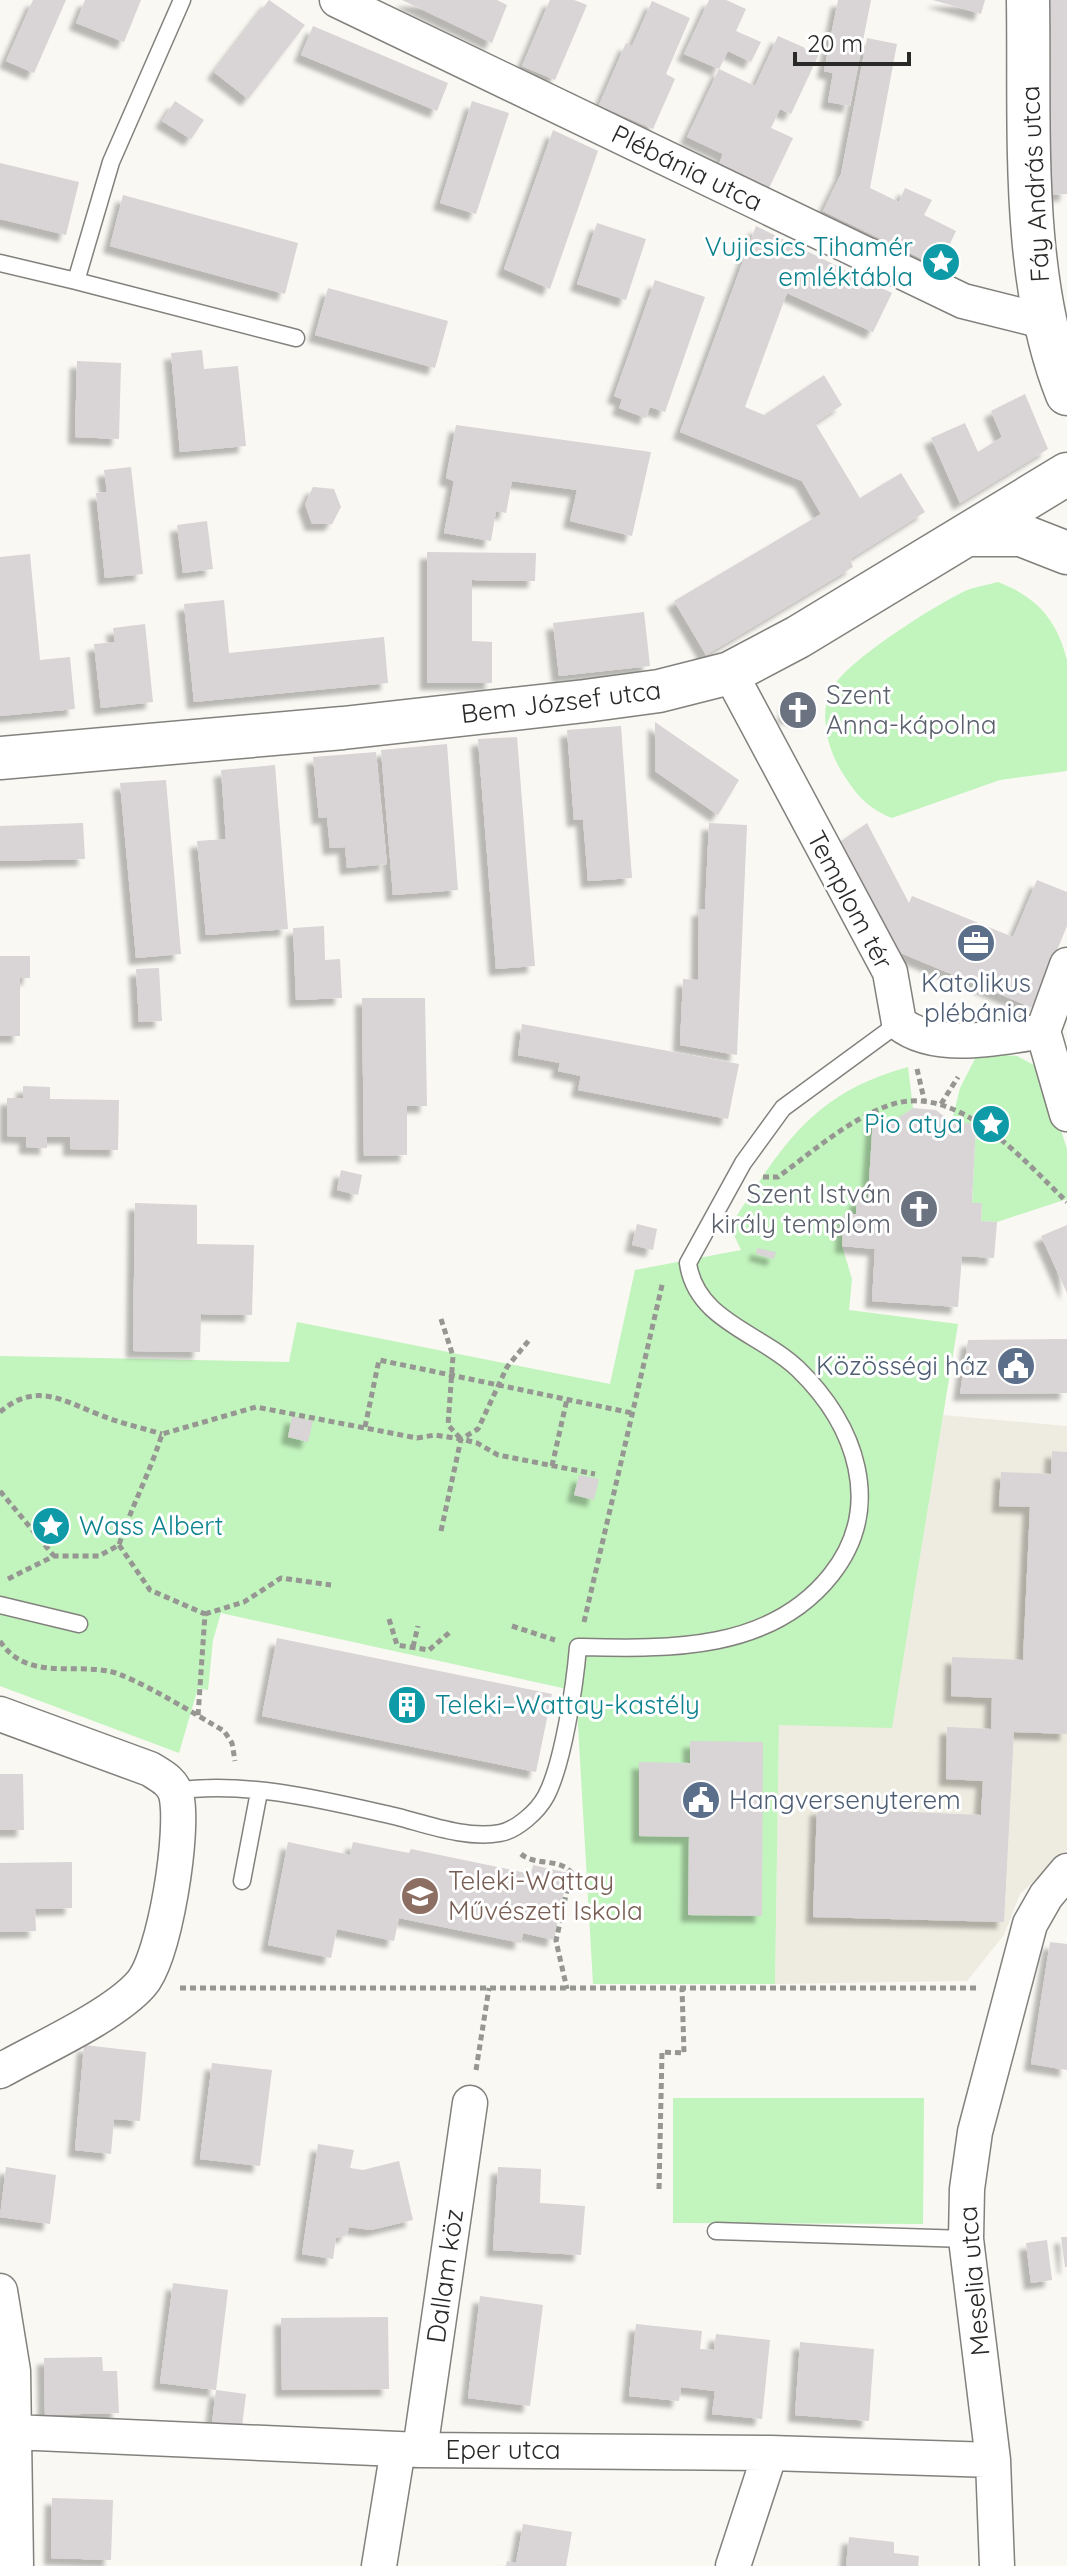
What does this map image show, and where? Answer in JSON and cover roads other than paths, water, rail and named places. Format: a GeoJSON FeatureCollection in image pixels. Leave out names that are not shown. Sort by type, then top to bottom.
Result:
{"type":"FeatureCollection","features":[{"type":"Feature","properties":{"kind":"street","name":"Plébánia utca"},"geometry":{"type":"LineString","coordinates":[[337,0],[963,301],[1043,321]]}},
{"type":"Feature","properties":{"kind":"street","name":"Fáy András utca"},"geometry":{"type":"LineString","coordinates":[[1028,0],[1031,177],[1043,321],[1067,394]]}},
{"type":"Feature","properties":{"kind":"street","name":"Bem József utca"},"geometry":{"type":"LineString","coordinates":[[0,758],[343,728],[585,701],[659,691],[730,673],[971,535],[1067,474]]}},
{"type":"Feature","properties":{"kind":"street"},"geometry":{"type":"LineString","coordinates":[[971,535],[1021,535],[1067,553]]}},
{"type":"Feature","properties":{"kind":"street","name":"Templom tér"},"geometry":{"type":"LineString","coordinates":[[730,673],[890,972],[899,1023]]}},
{"type":"Feature","properties":{"kind":"street"},"geometry":{"type":"LineString","coordinates":[[1067,965],[1043,1031],[1067,1114]]}},
{"type":"Feature","properties":{"kind":"street"},"geometry":{"type":"LineString","coordinates":[[899,1023],[914,1035],[971,1039],[1043,1031]]}},
{"type":"Feature","properties":{"kind":"street"},"geometry":{"type":"LineString","coordinates":[[0,1714],[150,1769],[169,1781],[175,1791],[177,1836],[159,1946],[143,1982],[113,2006],[0,2071]]}},
{"type":"Feature","properties":{"kind":"street","name":"Meselia utca"},"geometry":{"type":"LineString","coordinates":[[997,2566],[993,2460],[966,2239],[967,2189],[975,2132],[1030,1924],[1046,1896],[1067,1871]]}},
{"type":"Feature","properties":{"kind":"street","name":"Dallam köz"},"geometry":{"type":"LineString","coordinates":[[379,2566],[409,2449],[470,2103]]}},
{"type":"Feature","properties":{"kind":"street"},"geometry":{"type":"LineString","coordinates":[[0,2291],[13,2371],[16,2566]]}},
{"type":"Feature","properties":{"kind":"street","name":"Eper utca"},"geometry":{"type":"LineString","coordinates":[[14,2432],[409,2449],[770,2453],[993,2460]]}},
{"type":"Feature","properties":{"kind":"street"},"geometry":{"type":"LineString","coordinates":[[733,2566],[770,2453]]}},
{"type":"Feature","properties":{"kind":"lane"},"geometry":{"type":"LineString","coordinates":[[76,281],[111,162],[182,0]]}},
{"type":"Feature","properties":{"kind":"lane"},"geometry":{"type":"LineString","coordinates":[[0,263],[296,338]]}},
{"type":"Feature","properties":{"kind":"lane"},"geometry":{"type":"LineString","coordinates":[[175,1791],[208,1786],[259,1792],[359,1808],[474,1834],[509,1831],[529,1817],[547,1796],[565,1732],[578,1647],[695,1646],[755,1631],[794,1611],[817,1592],[844,1558],[857,1529],[861,1495],[855,1455],[829,1406],[797,1368],[707,1306],[691,1282],[688,1263],[743,1163],[783,1108],[899,1023]]}},
{"type":"Feature","properties":{"kind":"lane"},"geometry":{"type":"LineString","coordinates":[[0,1605],[79,1624]]}},
{"type":"Feature","properties":{"kind":"lane"},"geometry":{"type":"LineString","coordinates":[[242,1881],[259,1792]]}},
{"type":"Feature","properties":{"kind":"lane"},"geometry":{"type":"LineString","coordinates":[[716,2231],[966,2239]]}},
{"type":"Feature","properties":{"kind":"place","name":"Vujicsics Tihamér emléktábla"},"geometry":{"type":"Point","coordinates":[941,262]}},
{"type":"Feature","properties":{"kind":"place","name":"Szent Anna-kápolna"},"geometry":{"type":"Point","coordinates":[798,710]}},
{"type":"Feature","properties":{"kind":"place","name":"Katolikus plébánia"},"geometry":{"type":"Point","coordinates":[976,943]}},
{"type":"Feature","properties":{"kind":"place","name":"Pio atya"},"geometry":{"type":"Point","coordinates":[991,1124]}},
{"type":"Feature","properties":{"kind":"place","name":"Szent István király templom"},"geometry":{"type":"Point","coordinates":[919,1209]}},
{"type":"Feature","properties":{"kind":"place","name":"Közösségi ház"},"geometry":{"type":"Point","coordinates":[1016,1366]}},
{"type":"Feature","properties":{"kind":"place","name":"Wass Albert"},"geometry":{"type":"Point","coordinates":[51,1526]}},
{"type":"Feature","properties":{"kind":"place","name":"Teleki–Wattay-kastély"},"geometry":{"type":"Point","coordinates":[407,1705]}},
{"type":"Feature","properties":{"kind":"place","name":"Hangversenyterem"},"geometry":{"type":"Point","coordinates":[701,1800]}},
{"type":"Feature","properties":{"kind":"place","name":"Teleki-Wattay Művészeti Iskola"},"geometry":{"type":"Point","coordinates":[420,1896]}}]}
